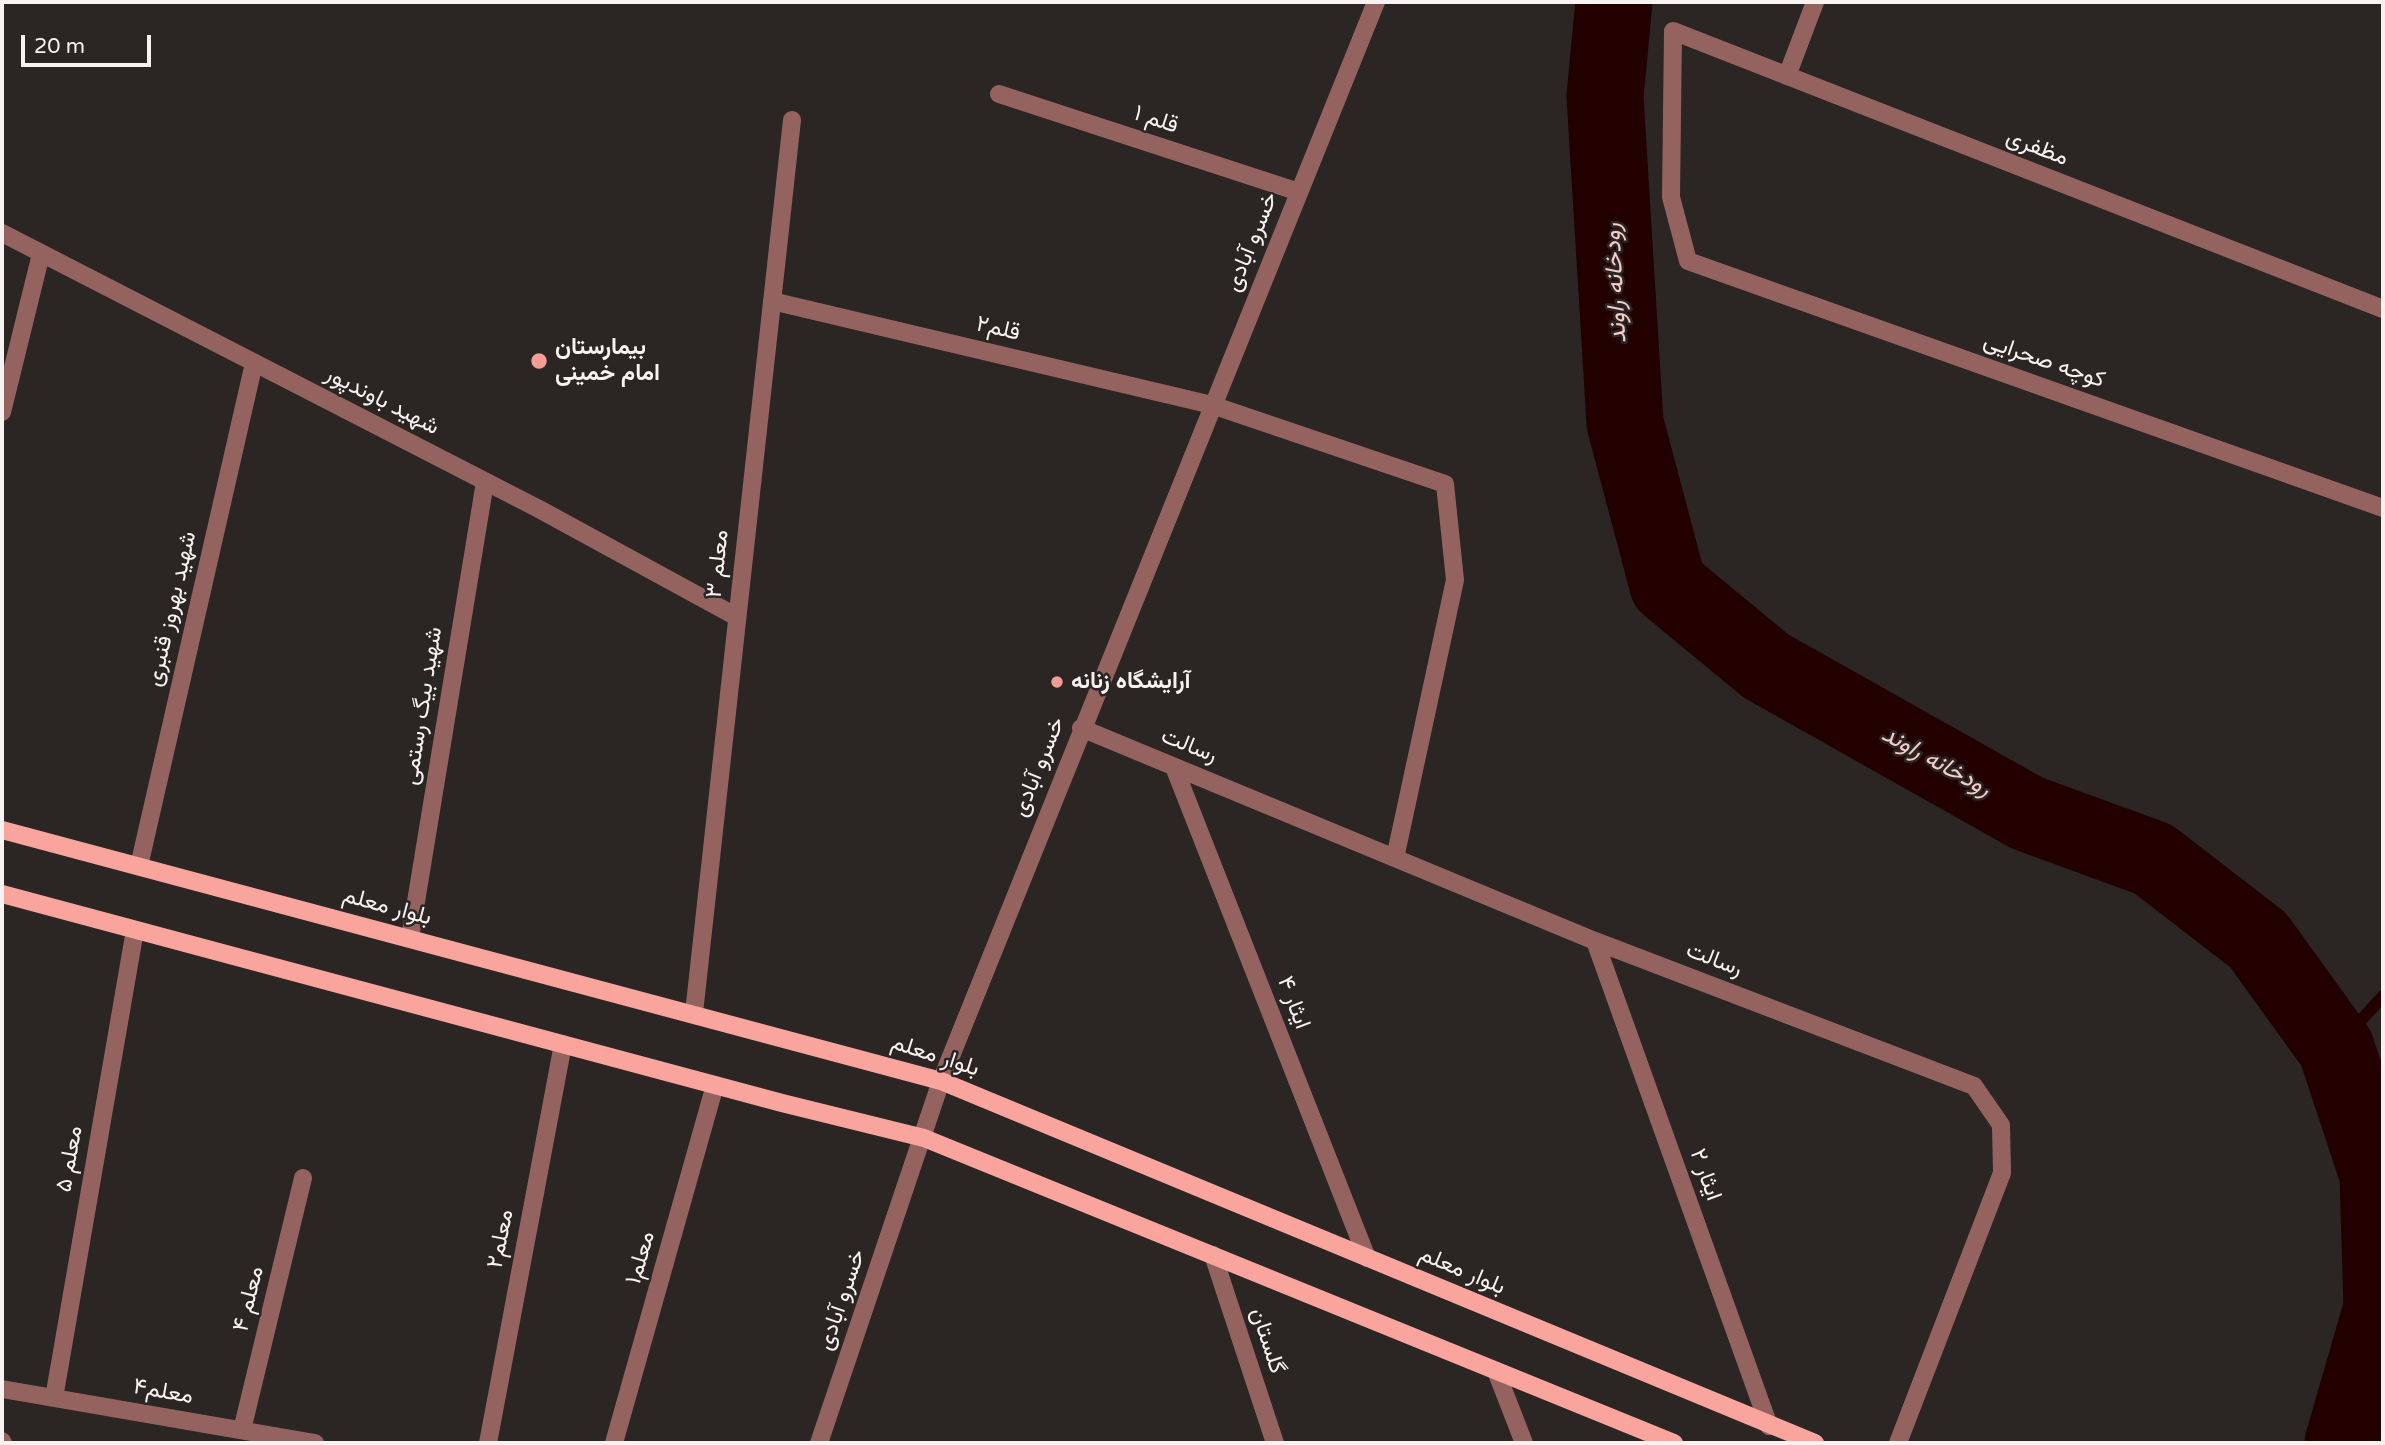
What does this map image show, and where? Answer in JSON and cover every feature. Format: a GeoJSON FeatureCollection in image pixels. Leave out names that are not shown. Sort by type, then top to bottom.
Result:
{"type":"FeatureCollection","features":[{"type":"Feature","properties":{"kind":"main road","name":"بلوار معلم"},"geometry":{"type":"LineString","coordinates":[[2,830],[941,1081],[1815,1443]]}},
{"type":"Feature","properties":{"kind":"main road"},"geometry":{"type":"LineString","coordinates":[[2,894],[923,1138],[1674,1443]]}},
{"type":"Feature","properties":{"kind":"street","name":"خسرو آبادی"},"geometry":{"type":"LineString","coordinates":[[819,1443],[941,1081],[1081,728],[1376,2]]}},
{"type":"Feature","properties":{"kind":"street"},"geometry":{"type":"LineString","coordinates":[[1787,76],[1815,2]]}},
{"type":"Feature","properties":{"kind":"street","name":"مظفری"},"geometry":{"type":"LineString","coordinates":[[1688,261],[1671,197],[1673,31],[2383,309]]}},
{"type":"Feature","properties":{"kind":"street","name":"قلم ۱"},"geometry":{"type":"LineString","coordinates":[[999,94],[1299,192]]}},
{"type":"Feature","properties":{"kind":"street","name":"معلم ۳"},"geometry":{"type":"LineString","coordinates":[[694,1013],[792,120]]}},
{"type":"Feature","properties":{"kind":"street","name":"شهید باوندپور"},"geometry":{"type":"LineString","coordinates":[[2,233],[485,482],[737,617]]}},
{"type":"Feature","properties":{"kind":"street"},"geometry":{"type":"LineString","coordinates":[[2,412],[41,254]]}},
{"type":"Feature","properties":{"kind":"street","name":"کوچه صحرایی"},"geometry":{"type":"LineString","coordinates":[[1688,261],[2383,508]]}},
{"type":"Feature","properties":{"kind":"street","name":"قلم۲"},"geometry":{"type":"LineString","coordinates":[[772,300],[1212,405],[1445,484],[1455,580],[1395,858]]}},
{"type":"Feature","properties":{"kind":"street","name":"شهید بهروز قنبری"},"geometry":{"type":"LineString","coordinates":[[139,866],[254,363]]}},
{"type":"Feature","properties":{"kind":"street","name":"شهید بیگ رستمی"},"geometry":{"type":"LineString","coordinates":[[410,938],[485,482]]}},
{"type":"Feature","properties":{"kind":"street","name":"رسالت"},"geometry":{"type":"LineString","coordinates":[[1081,728],[1595,941],[1974,1086],[2001,1125],[2002,1173],[1898,1443]]}},
{"type":"Feature","properties":{"kind":"street","name":"ایثار ۴"},"geometry":{"type":"LineString","coordinates":[[1174,767],[1367,1258]]}},
{"type":"Feature","properties":{"kind":"street","name":"معلم ۵"},"geometry":{"type":"LineString","coordinates":[[54,1398],[135,929]]}},
{"type":"Feature","properties":{"kind":"street","name":"ایثار ۲"},"geometry":{"type":"LineString","coordinates":[[1595,941],[1769,1426]]}},
{"type":"Feature","properties":{"kind":"street","name":"معلم۲"},"geometry":{"type":"LineString","coordinates":[[488,1443],[563,1044]]}},
{"type":"Feature","properties":{"kind":"street","name":"معلم۱"},"geometry":{"type":"LineString","coordinates":[[614,1443],[715,1085]]}},
{"type":"Feature","properties":{"kind":"street","name":"معلم ۴"},"geometry":{"type":"LineString","coordinates":[[242,1430],[303,1178]]}},
{"type":"Feature","properties":{"kind":"street","name":"گلستان"},"geometry":{"type":"LineString","coordinates":[[1213,1255],[1275,1443]]}},
{"type":"Feature","properties":{"kind":"street"},"geometry":{"type":"LineString","coordinates":[[1496,1371],[1524,1443]]}},
{"type":"Feature","properties":{"kind":"street","name":"معلم۴"},"geometry":{"type":"LineString","coordinates":[[2,1389],[315,1443]]}},
{"type":"Feature","properties":{"kind":"waterway","name":"رودخانه راوند"},"geometry":{"type":"LineString","coordinates":[[1614,2],[1605,96],[1625,423],[1668,585],[1766,666],[2027,813],[2153,859],[2258,940],[2336,1048],[2378,1175],[2382,1308],[2343,1443]]}},
{"type":"Feature","properties":{"kind":"waterway"},"geometry":{"type":"LineString","coordinates":[[2336,1048],[2383,996]]}},
{"type":"Feature","properties":{"kind":"place","name":"بیمارستان امام خمینی"},"geometry":{"type":"Point","coordinates":[539,361]}},
{"type":"Feature","properties":{"kind":"place","name":"آرایشگاه زنانه"},"geometry":{"type":"Point","coordinates":[1057,682]}}]}
